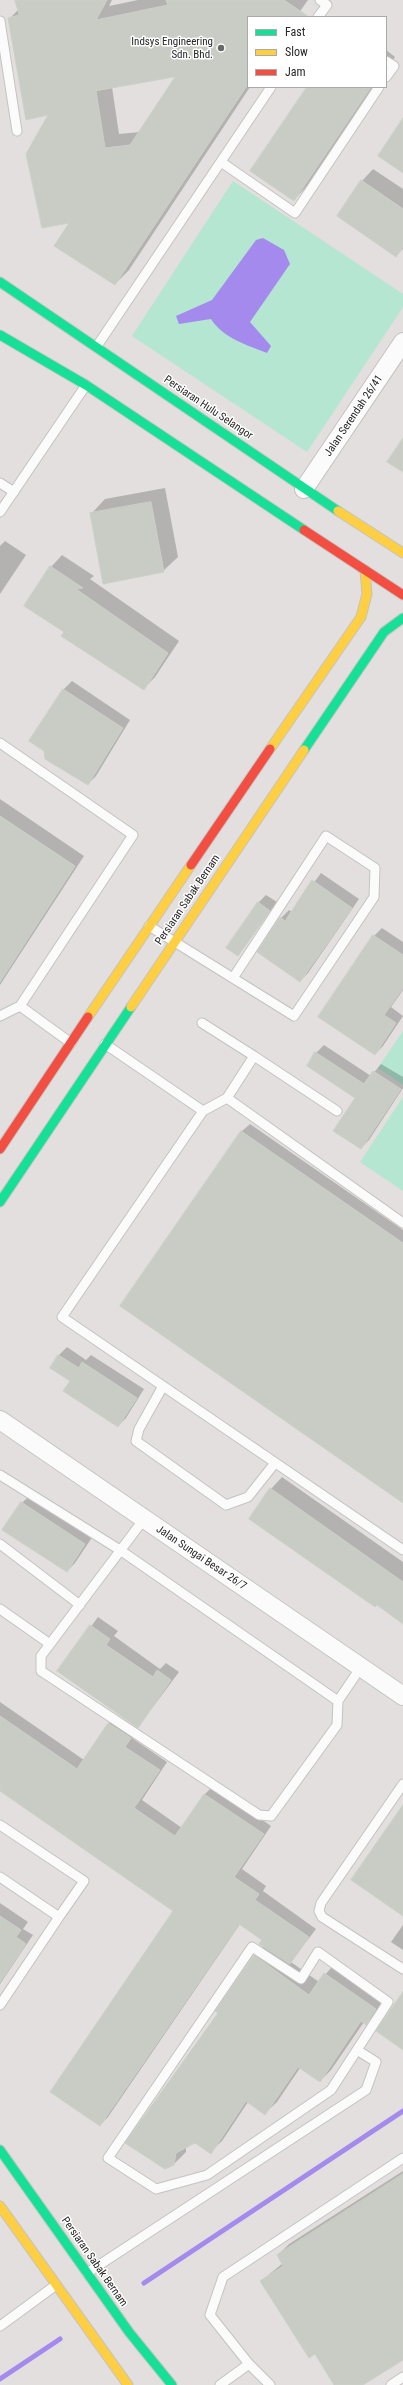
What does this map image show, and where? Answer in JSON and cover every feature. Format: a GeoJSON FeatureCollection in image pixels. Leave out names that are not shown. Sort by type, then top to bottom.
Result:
{"type":"FeatureCollection","features":[{"type":"Feature","properties":{"kind":"street","name":"Persiaran Hulu Selangor"},"geometry":{"type":"LineString","coordinates":[[0,282],[97,346],[304,489],[403,553]]}},
{"type":"Feature","properties":{"kind":"street"},"geometry":{"type":"LineString","coordinates":[[0,335],[86,385],[403,595]]}},
{"type":"Feature","properties":{"kind":"street","name":"Jalan Serendah 26/41"},"geometry":{"type":"LineString","coordinates":[[304,489],[403,342]]}},
{"type":"Feature","properties":{"kind":"street","name":"Persiaran Sabak Bernam"},"geometry":{"type":"LineString","coordinates":[[0,1149],[149,926],[361,617],[368,600],[369,586],[365,570]]}},
{"type":"Feature","properties":{"kind":"street","name":"Persiaran Sabak Bernam"},"geometry":{"type":"LineString","coordinates":[[0,1202],[384,632],[403,618]]}},
{"type":"Feature","properties":{"kind":"street","name":"Jalan Sungai Besar 26/7"},"geometry":{"type":"LineString","coordinates":[[0,1420],[403,1696]]}},
{"type":"Feature","properties":{"kind":"street","name":"Persiaran Sabak Bernam"},"geometry":{"type":"LineString","coordinates":[[0,2150],[129,2332],[172,2385]]}},
{"type":"Feature","properties":{"kind":"street"},"geometry":{"type":"LineString","coordinates":[[0,2206],[128,2385]]}},
{"type":"Feature","properties":{"kind":"lane"},"geometry":{"type":"LineString","coordinates":[[320,0],[327,5],[320,16]]}},
{"type":"Feature","properties":{"kind":"lane"},"geometry":{"type":"LineString","coordinates":[[0,22],[17,131]]}},
{"type":"Feature","properties":{"kind":"lane"},"geometry":{"type":"LineString","coordinates":[[387,62],[394,66],[387,76]]}},
{"type":"Feature","properties":{"kind":"lane"},"geometry":{"type":"LineString","coordinates":[[97,346],[270,88]]}},
{"type":"Feature","properties":{"kind":"lane"},"geometry":{"type":"LineString","coordinates":[[221,162],[295,213],[378,88]]}},
{"type":"Feature","properties":{"kind":"lane"},"geometry":{"type":"LineString","coordinates":[[0,512],[86,385]]}},
{"type":"Feature","properties":{"kind":"lane"},"geometry":{"type":"LineString","coordinates":[[0,483],[14,492]]}},
{"type":"Feature","properties":{"kind":"lane"},"geometry":{"type":"LineString","coordinates":[[0,743],[133,835],[20,1006],[0,1016]]}},
{"type":"Feature","properties":{"kind":"lane"},"geometry":{"type":"LineString","coordinates":[[149,926],[294,1016],[374,897],[375,868],[326,836],[233,978]]}},
{"type":"Feature","properties":{"kind":"lane"},"geometry":{"type":"LineString","coordinates":[[20,1006],[71,1042]]}},
{"type":"Feature","properties":{"kind":"lane"},"geometry":{"type":"LineString","coordinates":[[202,1023],[337,1111]]}},
{"type":"Feature","properties":{"kind":"lane"},"geometry":{"type":"LineString","coordinates":[[106,1044],[203,1111]]}},
{"type":"Feature","properties":{"kind":"lane"},"geometry":{"type":"LineString","coordinates":[[254,1056],[227,1098],[203,1111],[62,1317],[403,1550]]}},
{"type":"Feature","properties":{"kind":"lane"},"geometry":{"type":"LineString","coordinates":[[227,1098],[403,1223]]}},
{"type":"Feature","properties":{"kind":"lane"},"geometry":{"type":"LineString","coordinates":[[163,1386],[139,1429],[136,1441],[226,1506],[248,1496],[276,1462]]}},
{"type":"Feature","properties":{"kind":"lane"},"geometry":{"type":"LineString","coordinates":[[0,1475],[120,1550],[338,1701]]}},
{"type":"Feature","properties":{"kind":"lane"},"geometry":{"type":"LineString","coordinates":[[144,1519],[41,1656],[41,1671],[259,1815],[271,1816],[338,1725],[338,1701],[361,1667]]}},
{"type":"Feature","properties":{"kind":"lane"},"geometry":{"type":"LineString","coordinates":[[0,1544],[80,1604]]}},
{"type":"Feature","properties":{"kind":"lane"},"geometry":{"type":"LineString","coordinates":[[0,1610],[50,1644]]}},
{"type":"Feature","properties":{"kind":"lane"},"geometry":{"type":"LineString","coordinates":[[403,1784],[321,1903],[319,1911],[322,1917],[403,1969]]}},
{"type":"Feature","properties":{"kind":"lane"},"geometry":{"type":"LineString","coordinates":[[0,1825],[84,1881],[0,2005]]}},
{"type":"Feature","properties":{"kind":"lane"},"geometry":{"type":"LineString","coordinates":[[0,1877],[59,1917]]}},
{"type":"Feature","properties":{"kind":"lane"},"geometry":{"type":"LineString","coordinates":[[252,1947],[301,1979],[318,1952],[388,2002],[331,2090],[207,2175],[156,2189],[108,2158],[252,1947]]}},
{"type":"Feature","properties":{"kind":"lane"},"geometry":{"type":"LineString","coordinates":[[87,2273],[366,2090],[376,2062],[356,2050]]}},
{"type":"Feature","properties":{"kind":"lane"},"geometry":{"type":"LineString","coordinates":[[270,2385],[249,2364],[210,2315],[222,2277],[403,2158]]}},
{"type":"Feature","properties":{"kind":"lane"},"geometry":{"type":"LineString","coordinates":[[207,2175],[216,2189]]}},
{"type":"Feature","properties":{"kind":"lane"},"geometry":{"type":"LineString","coordinates":[[0,2326],[56,2285]]}},
{"type":"Feature","properties":{"kind":"lane"},"geometry":{"type":"LineString","coordinates":[[220,2385],[249,2364]]}},
{"type":"Feature","properties":{"kind":"lane"},"geometry":{"type":"LineString","coordinates":[[391,2385],[403,2377]]}},
{"type":"Feature","properties":{"kind":"shaded area"},"geometry":{"type":"Polygon","coordinates":[[[0,0],[403,0],[403,2385],[0,2385],[0,0]]]}},
{"type":"Feature","properties":{"kind":"shaded area"},"geometry":{"type":"Polygon","coordinates":[[[263,238],[284,250],[290,264],[250,322],[271,346],[267,353],[229,336],[216,326],[211,319],[179,324],[176,316],[212,300],[256,240],[263,238]]]}},
{"type":"Feature","properties":{"kind":"green space"},"geometry":{"type":"Polygon","coordinates":[[[233,181],[403,294],[403,307],[307,452],[132,336],[233,181]]]}},
{"type":"Feature","properties":{"kind":"green space"},"geometry":{"type":"Polygon","coordinates":[[[403,1031],[403,1085],[378,1068],[403,1031]]]}},
{"type":"Feature","properties":{"kind":"green space"},"geometry":{"type":"Polygon","coordinates":[[[403,1097],[403,1191],[360,1162],[403,1097]]]}},
{"type":"Feature","properties":{"kind":"building"},"geometry":{"type":"Polygon","coordinates":[[[15,0],[107,0],[96,20],[168,5],[166,0],[284,0],[308,16],[247,16],[247,86],[115,285],[54,246],[69,223],[42,228],[26,154],[48,115],[26,120],[8,18],[19,15],[15,0]],[[175,77],[96,91],[105,148],[130,145],[175,77]]]}},
{"type":"Feature","properties":{"kind":"building"},"geometry":{"type":"Polygon","coordinates":[[[306,88],[370,88],[294,201],[250,171],[306,88]]]}},
{"type":"Feature","properties":{"kind":"building"},"geometry":{"type":"Polygon","coordinates":[[[403,118],[403,173],[378,156],[403,118]]]}},
{"type":"Feature","properties":{"kind":"building"},"geometry":{"type":"Polygon","coordinates":[[[361,180],[403,209],[403,247],[396,257],[337,216],[361,180]]]}},
{"type":"Feature","properties":{"kind":"building"},"geometry":{"type":"Polygon","coordinates":[[[403,438],[403,472],[387,462],[403,438]]]}},
{"type":"Feature","properties":{"kind":"building"},"geometry":{"type":"Polygon","coordinates":[[[151,502],[164,572],[103,584],[90,513],[151,502]]]}},
{"type":"Feature","properties":{"kind":"building"},"geometry":{"type":"Polygon","coordinates":[[[50,566],[83,588],[76,589],[168,653],[144,690],[61,636],[64,632],[24,606],[50,566]]]}},
{"type":"Feature","properties":{"kind":"building"},"geometry":{"type":"Polygon","coordinates":[[[63,689],[123,728],[88,785],[45,759],[44,751],[29,741],[63,689]]]}},
{"type":"Feature","properties":{"kind":"building"},"geometry":{"type":"Polygon","coordinates":[[[0,816],[75,866],[0,982],[0,816]]]}},
{"type":"Feature","properties":{"kind":"building"},"geometry":{"type":"Polygon","coordinates":[[[312,880],[352,908],[300,982],[257,952],[280,917],[285,921],[312,880]]]}},
{"type":"Feature","properties":{"kind":"building"},"geometry":{"type":"Polygon","coordinates":[[[258,902],[270,911],[238,956],[226,948],[258,902]]]}},
{"type":"Feature","properties":{"kind":"building"},"geometry":{"type":"Polygon","coordinates":[[[373,935],[403,955],[403,988],[384,1015],[396,1023],[375,1055],[318,1017],[373,935]]]}},
{"type":"Feature","properties":{"kind":"building"},"geometry":{"type":"Polygon","coordinates":[[[315,1052],[364,1084],[373,1071],[401,1089],[361,1149],[333,1131],[355,1098],[307,1066],[315,1052]]]}},
{"type":"Feature","properties":{"kind":"building"},"geometry":{"type":"Polygon","coordinates":[[[241,1131],[403,1243],[403,1503],[120,1306],[241,1131]]]}},
{"type":"Feature","properties":{"kind":"building"},"geometry":{"type":"Polygon","coordinates":[[[58,1355],[79,1368],[82,1362],[137,1398],[118,1427],[63,1391],[70,1381],[50,1368],[58,1355]]]}},
{"type":"Feature","properties":{"kind":"building"},"geometry":{"type":"Polygon","coordinates":[[[270,1488],[403,1582],[403,1624],[377,1605],[375,1607],[249,1519],[270,1488]]]}},
{"type":"Feature","properties":{"kind":"building"},"geometry":{"type":"Polygon","coordinates":[[[21,1502],[85,1544],[67,1572],[2,1530],[21,1502]]]}},
{"type":"Feature","properties":{"kind":"building"},"geometry":{"type":"Polygon","coordinates":[[[90,1625],[110,1639],[106,1645],[153,1677],[157,1670],[171,1680],[138,1728],[57,1671],[90,1625]]]}},
{"type":"Feature","properties":{"kind":"building"},"geometry":{"type":"Polygon","coordinates":[[[0,1716],[77,1769],[108,1723],[131,1738],[125,1747],[160,1770],[134,1808],[175,1836],[204,1794],[264,1834],[234,1877],[259,1894],[255,1900],[309,1937],[290,1964],[259,1944],[262,1940],[239,1924],[100,2126],[50,2092],[173,1911],[0,1791],[0,1716]]]}},
{"type":"Feature","properties":{"kind":"building"},"geometry":{"type":"Polygon","coordinates":[[[403,1805],[403,1916],[351,1880],[403,1805]]]}},
{"type":"Feature","properties":{"kind":"building"},"geometry":{"type":"Polygon","coordinates":[[[0,1916],[21,1930],[16,1937],[26,1944],[0,1982],[0,1916]]]}},
{"type":"Feature","properties":{"kind":"building"},"geometry":{"type":"Polygon","coordinates":[[[254,1955],[309,1995],[324,1973],[376,2009],[366,2025],[361,2021],[320,2082],[298,2067],[265,2115],[246,2101],[211,2154],[195,2143],[176,2153],[174,2165],[165,2169],[125,2143],[218,2013],[215,2011],[254,1955]]]}},
{"type":"Feature","properties":{"kind":"building"},"geometry":{"type":"Polygon","coordinates":[[[403,1992],[403,2050],[376,2031],[403,1992]]]}},
{"type":"Feature","properties":{"kind":"building"},"geometry":{"type":"Polygon","coordinates":[[[403,2174],[403,2360],[363,2385],[334,2385],[315,2354],[309,2358],[260,2281],[283,2266],[277,2255],[403,2174]]]}},
{"type":"Feature","properties":{"kind":"waterway"},"geometry":{"type":"LineString","coordinates":[[144,2283],[403,2111]]}},
{"type":"Feature","properties":{"kind":"waterway"},"geometry":{"type":"LineString","coordinates":[[0,2379],[60,2339]]}},
{"type":"Feature","properties":{"kind":"traffic: fast"},"geometry":{"type":"LineString","coordinates":[[0,282],[338,511]]}},
{"type":"Feature","properties":{"kind":"traffic: fast"},"geometry":{"type":"LineString","coordinates":[[0,335],[86,385],[304,530]]}},
{"type":"Feature","properties":{"kind":"traffic: fast"},"geometry":{"type":"LineString","coordinates":[[304,750],[384,632],[403,618]]}},
{"type":"Feature","properties":{"kind":"traffic: fast"},"geometry":{"type":"LineString","coordinates":[[0,1202],[131,1007]]}},
{"type":"Feature","properties":{"kind":"traffic: fast"},"geometry":{"type":"LineString","coordinates":[[0,2150],[129,2332],[172,2385]]}},
{"type":"Feature","properties":{"kind":"traffic: slow"},"geometry":{"type":"LineString","coordinates":[[338,511],[403,553]]}},
{"type":"Feature","properties":{"kind":"traffic: slow"},"geometry":{"type":"LineString","coordinates":[[270,749],[361,617],[367,594],[365,570]]}},
{"type":"Feature","properties":{"kind":"traffic: slow"},"geometry":{"type":"LineString","coordinates":[[131,1007],[304,750]]}},
{"type":"Feature","properties":{"kind":"traffic: slow"},"geometry":{"type":"LineString","coordinates":[[88,1017],[191,865]]}},
{"type":"Feature","properties":{"kind":"traffic: slow"},"geometry":{"type":"LineString","coordinates":[[0,2206],[128,2385]]}},
{"type":"Feature","properties":{"kind":"traffic: jam"},"geometry":{"type":"LineString","coordinates":[[304,530],[403,595]]}},
{"type":"Feature","properties":{"kind":"traffic: jam"},"geometry":{"type":"LineString","coordinates":[[191,865],[270,749]]}},
{"type":"Feature","properties":{"kind":"traffic: jam"},"geometry":{"type":"LineString","coordinates":[[0,1149],[88,1017]]}},
{"type":"Feature","properties":{"kind":"place","name":"Indsys Engineering Sdn. Bhd."},"geometry":{"type":"Point","coordinates":[221,48]}}]}
